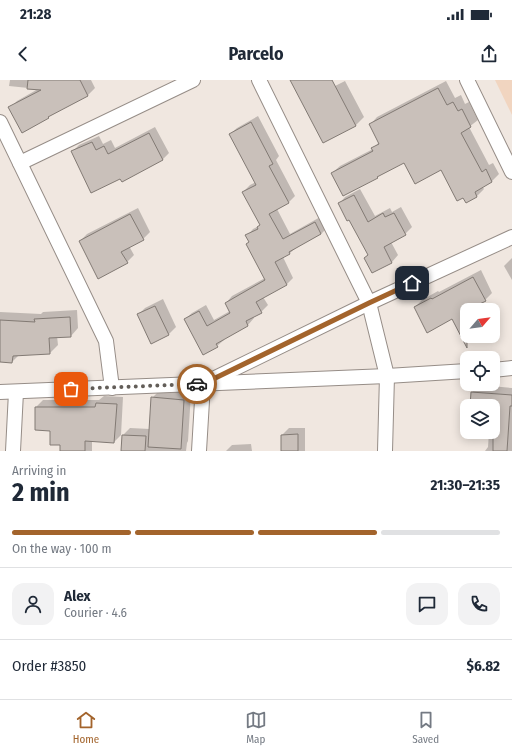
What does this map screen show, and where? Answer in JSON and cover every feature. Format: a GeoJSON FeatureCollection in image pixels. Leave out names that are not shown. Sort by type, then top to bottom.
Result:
{"type":"FeatureCollection","features":[{"type":"Feature","properties":{"kind":"street"},"geometry":{"type":"LineString","coordinates":[[20,163],[193,80]]}},
{"type":"Feature","properties":{"kind":"street"},"geometry":{"type":"LineString","coordinates":[[259,80],[369,303],[387,376],[385,451]]}},
{"type":"Feature","properties":{"kind":"street"},"geometry":{"type":"LineString","coordinates":[[466,80],[512,172]]}},
{"type":"Feature","properties":{"kind":"street"},"geometry":{"type":"LineString","coordinates":[[0,122],[106,341],[112,388]]}},
{"type":"Feature","properties":{"kind":"street"},"geometry":{"type":"LineString","coordinates":[[203,384],[369,303],[512,237]]}},
{"type":"Feature","properties":{"kind":"street"},"geometry":{"type":"LineString","coordinates":[[500,369],[512,368]]}},
{"type":"Feature","properties":{"kind":"street"},"geometry":{"type":"LineString","coordinates":[[0,392],[387,376],[460,371]]}},
{"type":"Feature","properties":{"kind":"street"},"geometry":{"type":"LineString","coordinates":[[199,451],[203,384]]}},
{"type":"Feature","properties":{"kind":"street"},"geometry":{"type":"LineString","coordinates":[[13,451],[16,392]]}},
{"type":"Feature","properties":{"kind":"shaded area"},"geometry":{"type":"Polygon","coordinates":[[[495,80],[512,80],[512,115],[495,80]]]}},
{"type":"Feature","properties":{"kind":"building"},"geometry":{"type":"Polygon","coordinates":[[[28,80],[80,80],[88,96],[48,117],[49,118],[22,133],[8,107],[41,90],[27,89],[28,80]]]}},
{"type":"Feature","properties":{"kind":"building"},"geometry":{"type":"Polygon","coordinates":[[[290,80],[332,80],[356,126],[323,143],[290,80]]]}},
{"type":"Feature","properties":{"kind":"building"},"geometry":{"type":"Polygon","coordinates":[[[438,88],[447,105],[453,102],[458,111],[462,109],[471,127],[461,133],[482,172],[486,169],[492,182],[475,192],[477,197],[466,203],[463,198],[457,201],[441,170],[415,184],[404,163],[343,196],[331,173],[373,151],[371,148],[379,144],[369,124],[438,88]]]}},
{"type":"Feature","properties":{"kind":"building"},"geometry":{"type":"Polygon","coordinates":[[[251,122],[273,164],[269,166],[289,203],[269,214],[283,239],[315,222],[321,234],[289,252],[290,254],[275,262],[287,285],[256,302],[262,313],[246,321],[248,326],[216,344],[218,347],[203,355],[184,319],[199,311],[207,326],[230,313],[225,303],[265,280],[246,244],[249,242],[245,235],[258,229],[257,227],[260,225],[242,192],[256,185],[229,134],[251,122]]]}},
{"type":"Feature","properties":{"kind":"building"},"geometry":{"type":"Polygon","coordinates":[[[149,133],[163,160],[122,182],[120,179],[91,193],[71,151],[92,142],[96,150],[104,146],[108,154],[149,133]]]}},
{"type":"Feature","properties":{"kind":"building"},"geometry":{"type":"Polygon","coordinates":[[[354,195],[368,222],[383,213],[385,217],[394,213],[406,235],[384,247],[392,263],[372,273],[364,258],[368,255],[338,203],[354,195]]]}},
{"type":"Feature","properties":{"kind":"building"},"geometry":{"type":"Polygon","coordinates":[[[130,214],[144,240],[121,252],[128,263],[98,279],[79,241],[130,214]]]}},
{"type":"Feature","properties":{"kind":"building"},"geometry":{"type":"Polygon","coordinates":[[[473,277],[486,301],[482,303],[460,303],[460,334],[452,319],[427,333],[414,307],[431,298],[432,299],[473,277]]]}},
{"type":"Feature","properties":{"kind":"building"},"geometry":{"type":"Polygon","coordinates":[[[155,306],[169,335],[151,344],[137,314],[155,306]]]}},
{"type":"Feature","properties":{"kind":"building"},"geometry":{"type":"Polygon","coordinates":[[[70,317],[71,337],[49,338],[50,354],[13,356],[12,363],[0,362],[0,320],[35,322],[34,319],[70,317]]]}},
{"type":"Feature","properties":{"kind":"building"},"geometry":{"type":"Polygon","coordinates":[[[471,392],[512,395],[507,451],[493,451],[493,439],[500,439],[500,399],[470,399],[471,392]]]}},
{"type":"Feature","properties":{"kind":"building"},"geometry":{"type":"Polygon","coordinates":[[[151,397],[184,400],[181,449],[148,447],[151,397]]]}},
{"type":"Feature","properties":{"kind":"building"},"geometry":{"type":"Polygon","coordinates":[[[96,403],[117,404],[114,443],[85,441],[85,451],[60,451],[60,445],[50,445],[50,431],[35,430],[35,407],[95,407],[96,403]]]}},
{"type":"Feature","properties":{"kind":"building"},"geometry":{"type":"Polygon","coordinates":[[[298,434],[298,451],[281,451],[281,435],[298,434]]]}},
{"type":"Feature","properties":{"kind":"building"},"geometry":{"type":"Polygon","coordinates":[[[122,435],[146,436],[145,451],[121,451],[122,435]]]}},
{"type":"Feature","properties":{"kind":"way so far"},"geometry":{"type":"LineString","coordinates":[[71,389],[197,384]]}},
{"type":"Feature","properties":{"kind":"route"},"geometry":{"type":"LineString","coordinates":[[197,384],[203,384],[412,283]]}}]}
